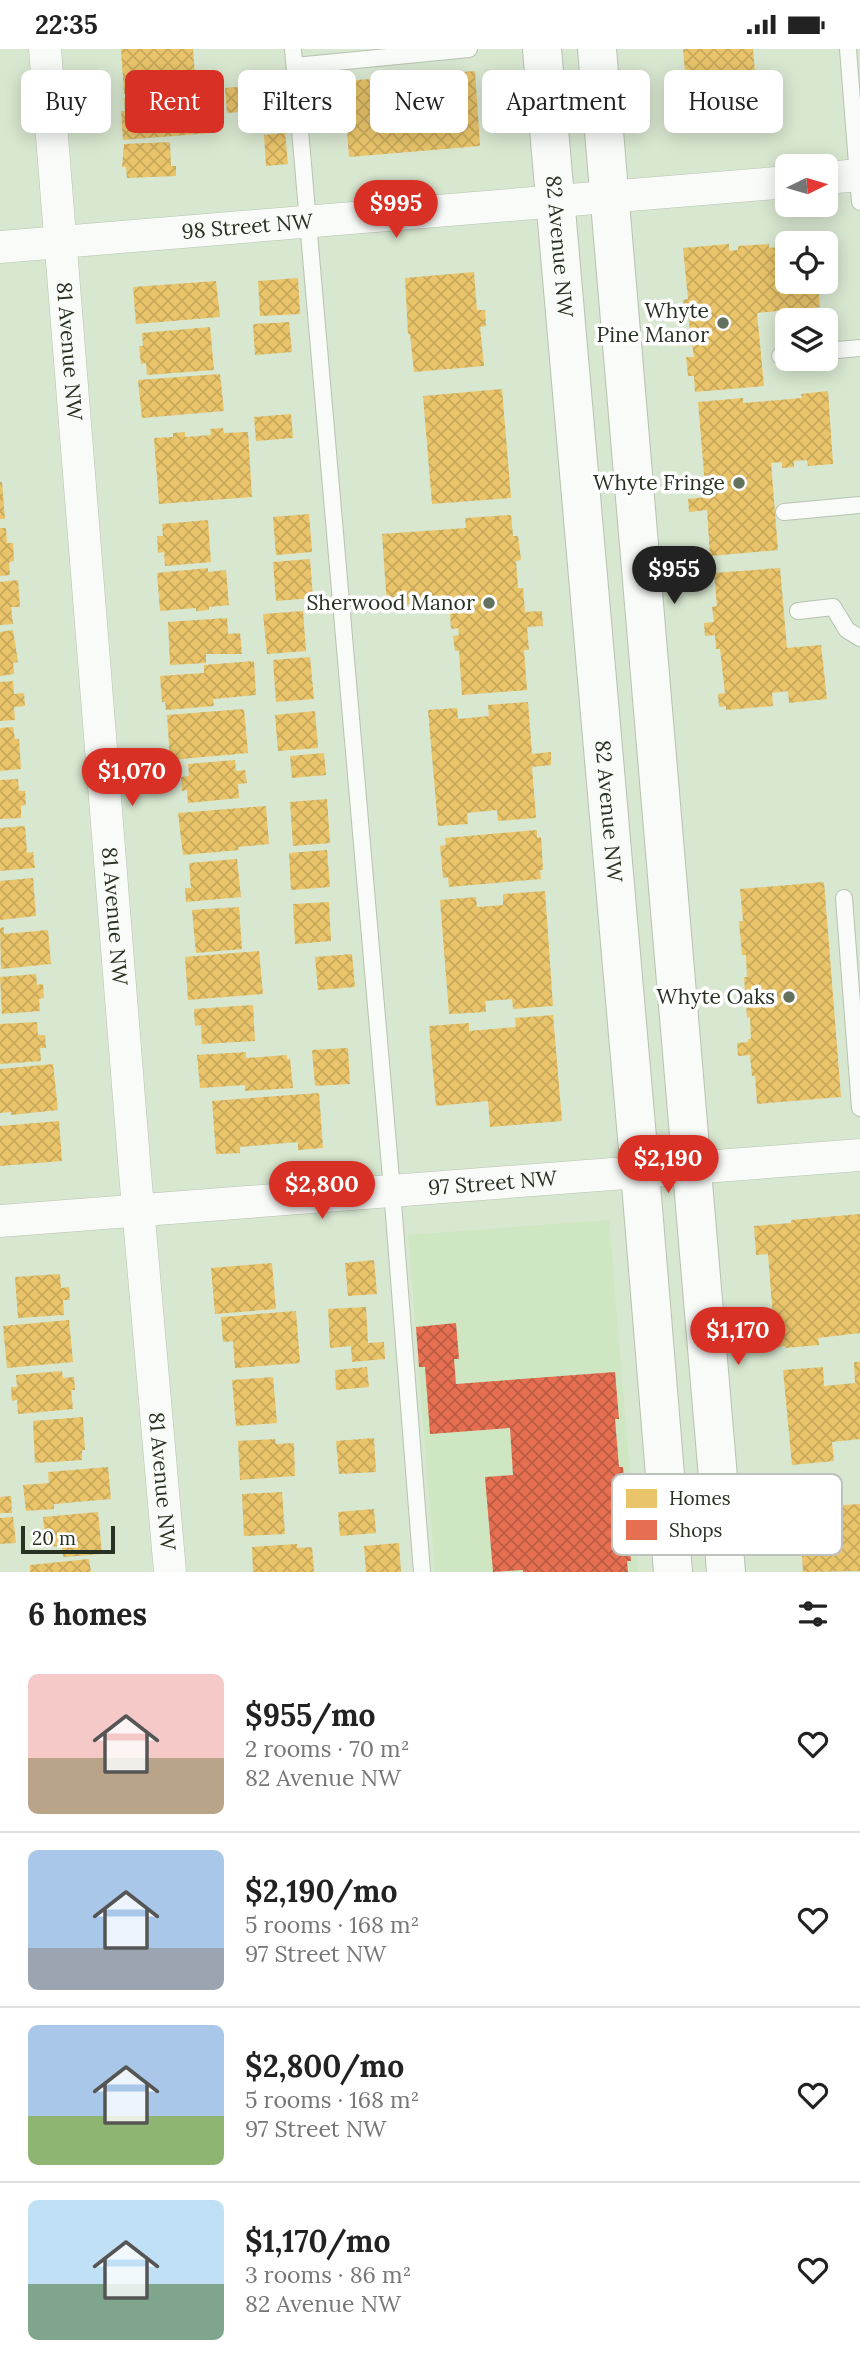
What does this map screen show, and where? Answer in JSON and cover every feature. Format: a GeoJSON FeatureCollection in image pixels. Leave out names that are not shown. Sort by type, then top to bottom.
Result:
{"type":"FeatureCollection","features":[{"type":"Feature","properties":{"kind":"main road","name":"82 Avenue NW"},"geometry":{"type":"LineString","coordinates":[[542,49],[665,1474]]}},
{"type":"Feature","properties":{"kind":"main road"},"geometry":{"type":"LineString","coordinates":[[597,49],[718,1474]]}},
{"type":"Feature","properties":{"kind":"street","name":"81 Avenue NW"},"geometry":{"type":"LineString","coordinates":[[45,49],[138,1209],[170,1572]]}},
{"type":"Feature","properties":{"kind":"street"},"geometry":{"type":"LineString","coordinates":[[838,180],[859,184]]}},
{"type":"Feature","properties":{"kind":"street","name":"98 Street NW"},"geometry":{"type":"LineString","coordinates":[[0,247],[775,182]]}},
{"type":"Feature","properties":{"kind":"street","name":"97 Street NW"},"geometry":{"type":"LineString","coordinates":[[0,1221],[860,1155]]}},
{"type":"Feature","properties":{"kind":"lane"},"geometry":{"type":"LineString","coordinates":[[422,1572],[392,1190],[294,57],[469,49]]}},
{"type":"Feature","properties":{"kind":"lane"},"geometry":{"type":"LineString","coordinates":[[848,49],[859,184]]}},
{"type":"Feature","properties":{"kind":"lane"},"geometry":{"type":"LineString","coordinates":[[838,350],[860,348]]}},
{"type":"Feature","properties":{"kind":"lane"},"geometry":{"type":"LineString","coordinates":[[784,512],[860,505]]}},
{"type":"Feature","properties":{"kind":"lane"},"geometry":{"type":"LineString","coordinates":[[798,611],[833,607],[847,630],[860,638]]}},
{"type":"Feature","properties":{"kind":"lane"},"geometry":{"type":"LineString","coordinates":[[844,898],[860,1108]]}},
{"type":"Feature","properties":{"kind":"shaded area"},"geometry":{"type":"Polygon","coordinates":[[[609,1220],[630,1474],[612,1474],[612,1555],[637,1555],[638,1572],[435,1572],[408,1235],[609,1220]]]}},
{"type":"Feature","properties":{"kind":"building: Homes"},"geometry":{"type":"Polygon","coordinates":[[[121,49],[193,49],[195,70],[125,70],[124,94],[121,49]]]}},
{"type":"Feature","properties":{"kind":"building: Homes"},"geometry":{"type":"Polygon","coordinates":[[[683,49],[753,49],[755,70],[685,70],[683,49]]]}},
{"type":"Feature","properties":{"kind":"building: Homes"},"geometry":{"type":"Polygon","coordinates":[[[475,71],[480,146],[349,157],[347,133],[356,133],[356,80],[370,79],[370,133],[468,133],[468,72],[475,71]]]}},
{"type":"Feature","properties":{"kind":"building: Homes"},"geometry":{"type":"Polygon","coordinates":[[[238,87],[238,112],[227,113],[225,88],[238,87]]]}},
{"type":"Feature","properties":{"kind":"building: Homes"},"geometry":{"type":"Polygon","coordinates":[[[121,111],[125,111],[125,133],[211,133],[123,140],[121,111]]]}},
{"type":"Feature","properties":{"kind":"building: Homes"},"geometry":{"type":"Polygon","coordinates":[[[285,133],[288,164],[266,166],[264,135],[285,133]]]}},
{"type":"Feature","properties":{"kind":"building: Homes"},"geometry":{"type":"Polygon","coordinates":[[[170,142],[171,166],[176,166],[176,176],[127,178],[126,167],[122,167],[124,144],[170,142]]]}},
{"type":"Feature","properties":{"kind":"building: Homes","name":"Whyte Pine Manor"},"geometry":{"type":"Polygon","coordinates":[[[729,244],[729,251],[738,250],[738,246],[769,244],[769,248],[775,247],[775,294],[819,294],[820,307],[775,308],[775,311],[757,313],[764,386],[695,392],[694,376],[688,376],[686,357],[694,357],[692,344],[677,346],[676,331],[690,330],[688,315],[684,316],[683,300],[688,299],[683,248],[729,244]]]}},
{"type":"Feature","properties":{"kind":"building: Homes"},"geometry":{"type":"Polygon","coordinates":[[[474,272],[477,310],[485,310],[486,326],[480,327],[484,366],[414,372],[408,334],[405,278],[474,272]]]}},
{"type":"Feature","properties":{"kind":"building: Homes"},"geometry":{"type":"Polygon","coordinates":[[[298,278],[300,314],[260,316],[258,281],[298,278]]]}},
{"type":"Feature","properties":{"kind":"building: Homes"},"geometry":{"type":"Polygon","coordinates":[[[216,281],[220,317],[136,324],[133,287],[216,281]]]}},
{"type":"Feature","properties":{"kind":"building: Homes"},"geometry":{"type":"Polygon","coordinates":[[[289,322],[292,352],[255,355],[253,324],[289,322]]]}},
{"type":"Feature","properties":{"kind":"building: Homes"},"geometry":{"type":"Polygon","coordinates":[[[210,327],[214,370],[147,375],[146,363],[141,364],[139,346],[143,346],[142,333],[210,327]]]}},
{"type":"Feature","properties":{"kind":"building: Homes"},"geometry":{"type":"Polygon","coordinates":[[[220,374],[224,411],[142,418],[138,380],[220,374]]]}},
{"type":"Feature","properties":{"kind":"building: Homes"},"geometry":{"type":"Polygon","coordinates":[[[502,389],[511,498],[432,504],[423,396],[502,389]]]}},
{"type":"Feature","properties":{"kind":"building: Homes","name":"Whyte Fringe"},"geometry":{"type":"Polygon","coordinates":[[[828,391],[833,464],[808,466],[807,460],[794,461],[794,467],[782,468],[782,462],[771,463],[778,550],[710,556],[707,510],[689,512],[688,499],[706,497],[698,402],[743,398],[743,403],[802,398],[801,394],[828,391]]]}},
{"type":"Feature","properties":{"kind":"building: Homes"},"geometry":{"type":"Polygon","coordinates":[[[291,414],[293,438],[256,441],[254,417],[291,414]]]}},
{"type":"Feature","properties":{"kind":"building: Homes"},"geometry":{"type":"Polygon","coordinates":[[[223,428],[224,433],[248,432],[252,497],[159,504],[154,438],[173,437],[173,433],[185,432],[185,437],[211,435],[210,429],[223,428]]]}},
{"type":"Feature","properties":{"kind":"building: Homes"},"geometry":{"type":"Polygon","coordinates":[[[2,482],[5,519],[0,519],[2,482]]]}},
{"type":"Feature","properties":{"kind":"building: Homes"},"geometry":{"type":"Polygon","coordinates":[[[309,514],[312,552],[276,555],[273,517],[309,514]]]}},
{"type":"Feature","properties":{"kind":"building: Homes","name":"Sherwood Manor"},"geometry":{"type":"Polygon","coordinates":[[[511,515],[513,536],[518,536],[521,560],[516,561],[518,588],[523,588],[525,612],[542,611],[543,626],[527,627],[529,650],[524,650],[527,690],[462,695],[459,651],[455,651],[453,636],[459,635],[458,628],[451,629],[450,612],[455,612],[454,601],[387,606],[382,534],[466,528],[465,518],[511,515]]]}},
{"type":"Feature","properties":{"kind":"building: Homes"},"geometry":{"type":"Polygon","coordinates":[[[208,520],[211,562],[165,566],[164,552],[158,553],[157,536],[163,536],[162,524],[208,520]]]}},
{"type":"Feature","properties":{"kind":"building: Homes"},"geometry":{"type":"Polygon","coordinates":[[[0,528],[6,528],[7,543],[13,543],[14,561],[9,562],[10,575],[0,576],[0,528]]]}},
{"type":"Feature","properties":{"kind":"building: Homes"},"geometry":{"type":"Polygon","coordinates":[[[310,559],[313,598],[276,601],[273,562],[310,559]]]}},
{"type":"Feature","properties":{"kind":"building: Homes"},"geometry":{"type":"Polygon","coordinates":[[[208,568],[208,572],[226,570],[229,605],[209,607],[209,610],[196,611],[196,608],[160,611],[157,573],[208,568]]]}},
{"type":"Feature","properties":{"kind":"building: Homes"},"geometry":{"type":"Polygon","coordinates":[[[780,568],[787,648],[821,645],[827,699],[789,703],[788,691],[772,693],[773,706],[726,710],[726,706],[719,707],[718,694],[725,693],[720,649],[716,649],[715,635],[705,636],[704,623],[714,622],[712,607],[717,606],[714,573],[780,568]]]}},
{"type":"Feature","properties":{"kind":"building: Homes"},"geometry":{"type":"Polygon","coordinates":[[[18,580],[20,607],[11,607],[13,624],[0,625],[0,582],[18,580]]]}},
{"type":"Feature","properties":{"kind":"building: Homes"},"geometry":{"type":"Polygon","coordinates":[[[303,611],[306,651],[267,654],[263,614],[303,611]]]}},
{"type":"Feature","properties":{"kind":"building: Homes"},"geometry":{"type":"Polygon","coordinates":[[[227,618],[228,634],[240,633],[242,654],[206,654],[206,663],[170,665],[168,622],[227,618]]]}},
{"type":"Feature","properties":{"kind":"building: Homes"},"geometry":{"type":"Polygon","coordinates":[[[13,630],[18,662],[13,663],[14,674],[0,676],[0,632],[13,630]]]}},
{"type":"Feature","properties":{"kind":"building: Homes"},"geometry":{"type":"Polygon","coordinates":[[[310,657],[314,699],[276,702],[273,660],[310,657]]]}},
{"type":"Feature","properties":{"kind":"building: Homes"},"geometry":{"type":"Polygon","coordinates":[[[254,661],[256,695],[213,699],[214,706],[166,710],[165,702],[162,702],[160,676],[204,673],[204,665],[254,661]]]}},
{"type":"Feature","properties":{"kind":"building: Homes"},"geometry":{"type":"Polygon","coordinates":[[[13,681],[14,694],[24,693],[25,706],[14,707],[15,720],[0,721],[0,682],[13,681]]]}},
{"type":"Feature","properties":{"kind":"building: Homes"},"geometry":{"type":"Polygon","coordinates":[[[528,702],[532,754],[551,752],[551,765],[532,767],[536,818],[498,821],[497,810],[467,813],[468,824],[438,826],[428,710],[457,708],[458,719],[489,716],[488,705],[528,702]]]}},
{"type":"Feature","properties":{"kind":"building: Homes"},"geometry":{"type":"Polygon","coordinates":[[[244,709],[248,753],[170,760],[167,715],[244,709]]]}},
{"type":"Feature","properties":{"kind":"building: Homes"},"geometry":{"type":"Polygon","coordinates":[[[315,711],[318,748],[278,751],[275,715],[315,711]]]}},
{"type":"Feature","properties":{"kind":"building: Homes"},"geometry":{"type":"Polygon","coordinates":[[[13,727],[15,739],[19,739],[21,769],[0,771],[0,728],[13,727]]]}},
{"type":"Feature","properties":{"kind":"building: Homes"},"geometry":{"type":"Polygon","coordinates":[[[324,753],[326,775],[292,778],[290,756],[324,753]]]}},
{"type":"Feature","properties":{"kind":"building: Homes"},"geometry":{"type":"Polygon","coordinates":[[[235,760],[236,771],[245,770],[247,783],[238,784],[239,798],[188,803],[187,790],[182,791],[181,777],[189,776],[188,764],[235,760]]]}},
{"type":"Feature","properties":{"kind":"building: Homes"},"geometry":{"type":"Polygon","coordinates":[[[18,779],[19,791],[25,791],[26,805],[21,806],[21,818],[0,819],[0,780],[18,779]]]}},
{"type":"Feature","properties":{"kind":"building: Homes"},"geometry":{"type":"Polygon","coordinates":[[[327,799],[330,843],[293,846],[290,802],[327,799]]]}},
{"type":"Feature","properties":{"kind":"building: Homes"},"geometry":{"type":"Polygon","coordinates":[[[266,806],[269,844],[238,847],[239,850],[183,855],[178,813],[266,806]]]}},
{"type":"Feature","properties":{"kind":"building: Homes"},"geometry":{"type":"Polygon","coordinates":[[[25,826],[27,853],[33,852],[35,868],[0,871],[0,828],[25,826]]]}},
{"type":"Feature","properties":{"kind":"building: Homes"},"geometry":{"type":"Polygon","coordinates":[[[537,830],[537,838],[541,837],[541,879],[449,887],[448,877],[443,878],[440,846],[446,845],[445,838],[537,830]]]}},
{"type":"Feature","properties":{"kind":"building: Homes"},"geometry":{"type":"Polygon","coordinates":[[[327,850],[330,887],[291,890],[289,853],[327,850]]]}},
{"type":"Feature","properties":{"kind":"building: Homes"},"geometry":{"type":"Polygon","coordinates":[[[237,859],[241,897],[186,902],[185,888],[191,888],[189,863],[237,859]]]}},
{"type":"Feature","properties":{"kind":"building: Homes"},"geometry":{"type":"Polygon","coordinates":[[[33,878],[36,916],[0,920],[0,881],[33,878]]]}},
{"type":"Feature","properties":{"kind":"building: Homes","name":"Whyte Oaks"},"geometry":{"type":"Polygon","coordinates":[[[824,882],[841,1097],[757,1104],[750,1055],[738,1056],[737,1043],[751,1039],[744,977],[747,977],[746,955],[742,955],[739,921],[743,921],[740,889],[824,882]]]}},
{"type":"Feature","properties":{"kind":"building: Homes"},"geometry":{"type":"Polygon","coordinates":[[[545,891],[553,1006],[513,1009],[512,999],[485,1001],[486,1012],[449,1014],[440,900],[476,897],[477,907],[503,905],[503,894],[545,891]]]}},
{"type":"Feature","properties":{"kind":"building: Homes"},"geometry":{"type":"Polygon","coordinates":[[[329,902],[331,941],[295,944],[293,904],[329,902]]]}},
{"type":"Feature","properties":{"kind":"building: Homes"},"geometry":{"type":"Polygon","coordinates":[[[239,907],[242,949],[196,953],[192,910],[239,907]]]}},
{"type":"Feature","properties":{"kind":"building: Homes"},"geometry":{"type":"Polygon","coordinates":[[[4,927],[4,934],[48,930],[51,964],[1,969],[0,928],[4,927]]]}},
{"type":"Feature","properties":{"kind":"building: Homes"},"geometry":{"type":"Polygon","coordinates":[[[259,951],[263,994],[188,1000],[185,957],[259,951]]]}},
{"type":"Feature","properties":{"kind":"building: Homes"},"geometry":{"type":"Polygon","coordinates":[[[352,954],[355,987],[318,990],[315,957],[352,954]]]}},
{"type":"Feature","properties":{"kind":"building: Homes"},"geometry":{"type":"Polygon","coordinates":[[[36,974],[37,985],[43,984],[44,998],[39,999],[40,1011],[2,1014],[0,977],[36,974]]]}},
{"type":"Feature","properties":{"kind":"building: Homes"},"geometry":{"type":"Polygon","coordinates":[[[253,1005],[255,1041],[202,1044],[201,1025],[195,1026],[194,1009],[253,1005]]]}},
{"type":"Feature","properties":{"kind":"building: Homes"},"geometry":{"type":"Polygon","coordinates":[[[553,1015],[562,1121],[490,1127],[488,1101],[436,1106],[429,1026],[469,1023],[469,1031],[516,1027],[515,1018],[553,1015]]]}},
{"type":"Feature","properties":{"kind":"building: Homes"},"geometry":{"type":"Polygon","coordinates":[[[37,1022],[38,1035],[45,1035],[46,1048],[40,1048],[41,1061],[0,1064],[0,1024],[37,1022]]]}},
{"type":"Feature","properties":{"kind":"building: Homes"},"geometry":{"type":"Polygon","coordinates":[[[348,1048],[350,1084],[315,1086],[312,1050],[348,1048]]]}},
{"type":"Feature","properties":{"kind":"building: Homes"},"geometry":{"type":"Polygon","coordinates":[[[246,1052],[246,1058],[287,1055],[287,1059],[290,1059],[293,1088],[245,1091],[245,1085],[200,1088],[197,1055],[246,1052]]]}},
{"type":"Feature","properties":{"kind":"building: Homes"},"geometry":{"type":"Polygon","coordinates":[[[53,1064],[58,1110],[11,1115],[11,1112],[0,1113],[0,1069],[53,1064]]]}},
{"type":"Feature","properties":{"kind":"building: Homes"},"geometry":{"type":"Polygon","coordinates":[[[319,1093],[323,1148],[298,1150],[298,1142],[240,1147],[240,1153],[216,1154],[212,1101],[319,1093]]]}},
{"type":"Feature","properties":{"kind":"building: Homes"},"geometry":{"type":"Polygon","coordinates":[[[59,1121],[62,1161],[0,1166],[0,1126],[59,1121]]]}},
{"type":"Feature","properties":{"kind":"building: Homes"},"geometry":{"type":"Polygon","coordinates":[[[860,1214],[860,1333],[818,1338],[819,1345],[785,1348],[777,1347],[776,1344],[765,1345],[763,1318],[773,1317],[768,1254],[756,1255],[754,1226],[860,1214]]]}},
{"type":"Feature","properties":{"kind":"building: Homes"},"geometry":{"type":"Polygon","coordinates":[[[374,1260],[377,1294],[348,1296],[345,1263],[374,1260]]]}},
{"type":"Feature","properties":{"kind":"building: Homes"},"geometry":{"type":"Polygon","coordinates":[[[272,1263],[276,1309],[215,1314],[211,1268],[272,1263]]]}},
{"type":"Feature","properties":{"kind":"building: Homes"},"geometry":{"type":"Polygon","coordinates":[[[60,1274],[61,1288],[69,1287],[70,1300],[63,1300],[64,1315],[18,1318],[15,1277],[60,1274]]]}},
{"type":"Feature","properties":{"kind":"building: Homes"},"geometry":{"type":"Polygon","coordinates":[[[366,1307],[368,1343],[384,1342],[385,1359],[352,1362],[351,1346],[330,1348],[328,1309],[366,1307]]]}},
{"type":"Feature","properties":{"kind":"building: Homes"},"geometry":{"type":"Polygon","coordinates":[[[296,1311],[300,1363],[235,1368],[233,1341],[223,1342],[221,1317],[296,1311]]]}},
{"type":"Feature","properties":{"kind":"building: Homes"},"geometry":{"type":"Polygon","coordinates":[[[69,1320],[73,1362],[7,1368],[3,1326],[69,1320]]]}},
{"type":"Feature","properties":{"kind":"building: Homes"},"geometry":{"type":"Polygon","coordinates":[[[854,1362],[860,1362],[860,1439],[832,1442],[834,1461],[792,1465],[783,1370],[823,1367],[824,1386],[855,1383],[854,1362]]]}},
{"type":"Feature","properties":{"kind":"building: Homes"},"geometry":{"type":"Polygon","coordinates":[[[367,1367],[369,1387],[336,1390],[335,1370],[367,1367]]]}},
{"type":"Feature","properties":{"kind":"building: Homes"},"geometry":{"type":"Polygon","coordinates":[[[62,1371],[63,1378],[74,1377],[75,1390],[71,1390],[73,1409],[18,1414],[17,1400],[12,1401],[11,1387],[17,1387],[16,1375],[62,1371]]]}},
{"type":"Feature","properties":{"kind":"building: Homes"},"geometry":{"type":"Polygon","coordinates":[[[273,1377],[277,1423],[236,1426],[232,1380],[273,1377]]]}},
{"type":"Feature","properties":{"kind":"building: Homes"},"geometry":{"type":"Polygon","coordinates":[[[83,1417],[85,1450],[82,1450],[82,1460],[35,1463],[33,1421],[83,1417]]]}},
{"type":"Feature","properties":{"kind":"building: Homes"},"geometry":{"type":"Polygon","coordinates":[[[374,1438],[376,1472],[339,1474],[336,1441],[374,1438]]]}},
{"type":"Feature","properties":{"kind":"building: Homes"},"geometry":{"type":"Polygon","coordinates":[[[275,1439],[276,1444],[294,1443],[295,1476],[240,1480],[238,1441],[275,1439]]]}},
{"type":"Feature","properties":{"kind":"building: Homes"},"geometry":{"type":"Polygon","coordinates":[[[108,1467],[111,1499],[54,1504],[54,1509],[26,1511],[23,1485],[49,1483],[48,1472],[108,1467]]]}},
{"type":"Feature","properties":{"kind":"building: Homes"},"geometry":{"type":"Polygon","coordinates":[[[282,1492],[285,1534],[244,1536],[242,1494],[282,1492]]]}},
{"type":"Feature","properties":{"kind":"building: Homes"},"geometry":{"type":"Polygon","coordinates":[[[11,1496],[12,1513],[0,1513],[0,1497],[11,1496]]]}},
{"type":"Feature","properties":{"kind":"building: Homes"},"geometry":{"type":"Polygon","coordinates":[[[860,1504],[860,1571],[803,1572],[802,1555],[842,1555],[842,1505],[860,1504]]]}},
{"type":"Feature","properties":{"kind":"building: Homes"},"geometry":{"type":"Polygon","coordinates":[[[374,1509],[376,1533],[340,1536],[338,1512],[374,1509]]]}},
{"type":"Feature","properties":{"kind":"building: Homes"},"geometry":{"type":"Polygon","coordinates":[[[98,1512],[102,1554],[63,1557],[62,1546],[46,1547],[43,1517],[98,1512]]]}},
{"type":"Feature","properties":{"kind":"building: Homes"},"geometry":{"type":"Polygon","coordinates":[[[13,1517],[16,1543],[0,1544],[0,1518],[13,1517]]]}},
{"type":"Feature","properties":{"kind":"building: Homes"},"geometry":{"type":"Polygon","coordinates":[[[399,1543],[401,1572],[366,1572],[364,1546],[399,1543]]]}},
{"type":"Feature","properties":{"kind":"building: Homes"},"geometry":{"type":"Polygon","coordinates":[[[297,1544],[297,1548],[312,1547],[314,1572],[253,1572],[252,1547],[297,1544]]]}},
{"type":"Feature","properties":{"kind":"building: Homes"},"geometry":{"type":"Polygon","coordinates":[[[89,1559],[91,1572],[30,1572],[30,1565],[89,1559]]]}},
{"type":"Feature","properties":{"kind":"building: Shops"},"geometry":{"type":"Polygon","coordinates":[[[456,1323],[459,1359],[454,1359],[456,1384],[615,1372],[619,1467],[623,1467],[624,1474],[612,1474],[612,1555],[630,1555],[631,1561],[627,1561],[628,1572],[493,1572],[485,1477],[513,1475],[510,1428],[430,1434],[425,1367],[419,1367],[416,1327],[456,1323]]]}},
{"type":"Feature","properties":{"kind":"place","name":"Whyte Pine Manor"},"geometry":{"type":"Point","coordinates":[723,323]}},
{"type":"Feature","properties":{"kind":"place","name":"Whyte Fringe"},"geometry":{"type":"Point","coordinates":[739,483]}},
{"type":"Feature","properties":{"kind":"place","name":"Sherwood Manor"},"geometry":{"type":"Point","coordinates":[489,603]}},
{"type":"Feature","properties":{"kind":"place","name":"Whyte Oaks"},"geometry":{"type":"Point","coordinates":[789,997]}}]}
